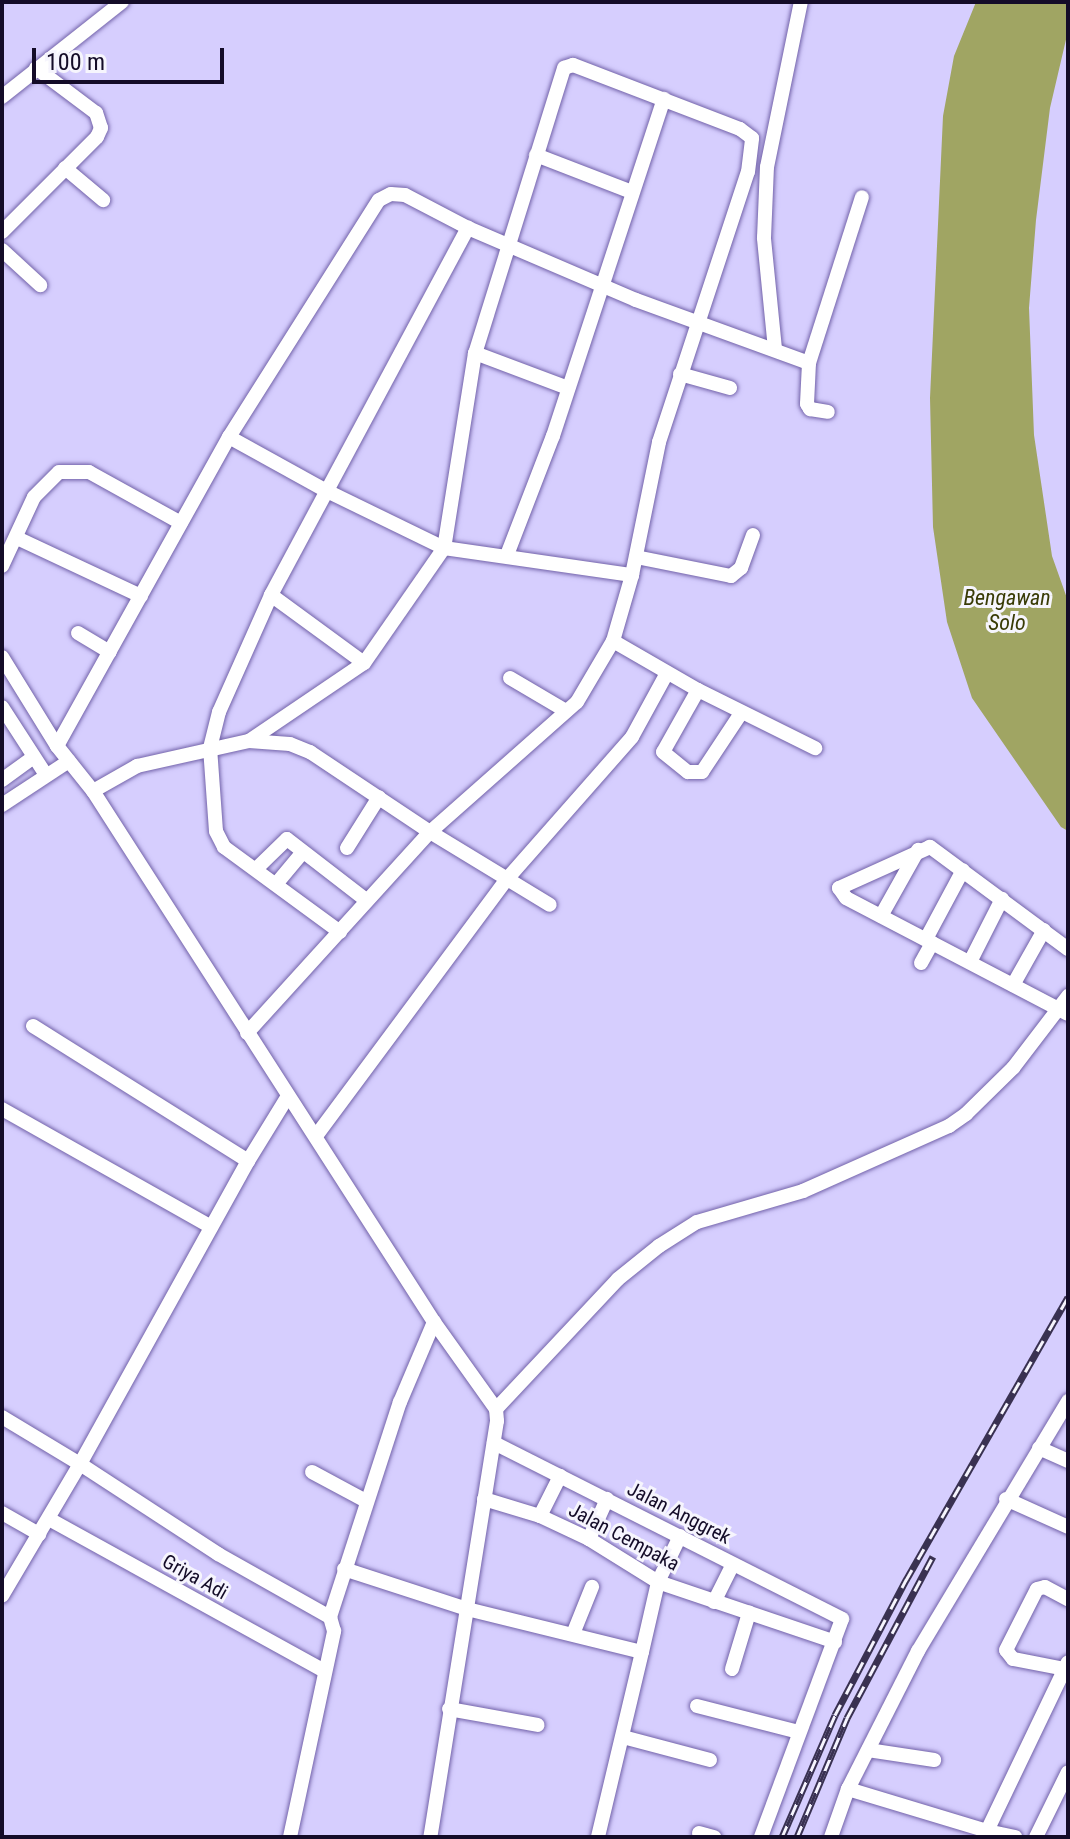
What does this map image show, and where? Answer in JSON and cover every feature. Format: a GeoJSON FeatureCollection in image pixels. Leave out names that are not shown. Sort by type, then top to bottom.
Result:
{"type":"FeatureCollection","features":[{"type":"Feature","properties":{"kind":"street"},"geometry":{"type":"LineString","coordinates":[[2,97],[122,2]]}},
{"type":"Feature","properties":{"kind":"street"},"geometry":{"type":"LineString","coordinates":[[775,349],[764,238],[767,167],[801,2]]}},
{"type":"Feature","properties":{"kind":"street"},"geometry":{"type":"LineString","coordinates":[[247,1033],[430,832],[577,702],[613,641],[632,575],[659,442],[695,323],[748,172],[753,142],[750,135],[664,99],[573,65],[567,66],[475,353],[444,548],[364,663],[249,741]]}},
{"type":"Feature","properties":{"kind":"street"},"geometry":{"type":"LineString","coordinates":[[2,232],[97,137],[101,120],[36,68]]}},
{"type":"Feature","properties":{"kind":"street"},"geometry":{"type":"LineString","coordinates":[[507,555],[568,388],[664,99]]}},
{"type":"Feature","properties":{"kind":"street"},"geometry":{"type":"LineString","coordinates":[[536,155],[632,192]]}},
{"type":"Feature","properties":{"kind":"street"},"geometry":{"type":"LineString","coordinates":[[748,172],[767,167]]}},
{"type":"Feature","properties":{"kind":"street"},"geometry":{"type":"LineString","coordinates":[[65,168],[103,200]]}},
{"type":"Feature","properties":{"kind":"street"},"geometry":{"type":"LineString","coordinates":[[57,746],[229,437],[379,200],[391,194],[405,195],[468,228],[601,285],[695,323],[809,363]]}},
{"type":"Feature","properties":{"kind":"street"},"geometry":{"type":"LineString","coordinates":[[828,412],[810,409],[807,404],[809,363],[862,197]]}},
{"type":"Feature","properties":{"kind":"street"},"geometry":{"type":"LineString","coordinates":[[340,932],[224,847],[219,840],[210,748],[219,712],[271,595],[468,228]]}},
{"type":"Feature","properties":{"kind":"street"},"geometry":{"type":"LineString","coordinates":[[2,250],[40,285]]}},
{"type":"Feature","properties":{"kind":"street"},"geometry":{"type":"LineString","coordinates":[[475,353],[568,388]]}},
{"type":"Feature","properties":{"kind":"street"},"geometry":{"type":"LineString","coordinates":[[680,374],[730,388]]}},
{"type":"Feature","properties":{"kind":"street"},"geometry":{"type":"LineString","coordinates":[[229,437],[327,491],[444,548],[632,575]]}},
{"type":"Feature","properties":{"kind":"street"},"geometry":{"type":"LineString","coordinates":[[2,566],[34,497],[59,472],[73,469],[89,472],[181,523]]}},
{"type":"Feature","properties":{"kind":"street"},"geometry":{"type":"LineString","coordinates":[[636,557],[731,576],[741,568],[753,535]]}},
{"type":"Feature","properties":{"kind":"street"},"geometry":{"type":"LineString","coordinates":[[17,538],[141,596]]}},
{"type":"Feature","properties":{"kind":"street"},"geometry":{"type":"LineString","coordinates":[[271,595],[364,663]]}},
{"type":"Feature","properties":{"kind":"street"},"geometry":{"type":"LineString","coordinates":[[78,633],[110,652]]}},
{"type":"Feature","properties":{"kind":"street"},"geometry":{"type":"LineString","coordinates":[[613,641],[741,713],[815,748]]}},
{"type":"Feature","properties":{"kind":"street"},"geometry":{"type":"LineString","coordinates":[[2,657],[57,746],[93,791],[434,1322],[496,1409],[494,1443],[430,1837]]}},
{"type":"Feature","properties":{"kind":"street"},"geometry":{"type":"LineString","coordinates":[[316,1136],[507,879],[632,737],[667,673]]}},
{"type":"Feature","properties":{"kind":"street"},"geometry":{"type":"LineString","coordinates":[[510,678],[566,711]]}},
{"type":"Feature","properties":{"kind":"street"},"geometry":{"type":"LineString","coordinates":[[698,690],[663,752],[688,772],[702,772],[741,713]]}},
{"type":"Feature","properties":{"kind":"street"},"geometry":{"type":"LineString","coordinates":[[2,707],[46,775]]}},
{"type":"Feature","properties":{"kind":"street"},"geometry":{"type":"LineString","coordinates":[[93,791],[137,766],[210,748],[249,741],[299,747],[550,905]]}},
{"type":"Feature","properties":{"kind":"street"},"geometry":{"type":"LineString","coordinates":[[2,780],[34,757]]}},
{"type":"Feature","properties":{"kind":"street"},"geometry":{"type":"LineString","coordinates":[[2,805],[69,761]]}},
{"type":"Feature","properties":{"kind":"street"},"geometry":{"type":"LineString","coordinates":[[347,848],[379,797]]}},
{"type":"Feature","properties":{"kind":"street"},"geometry":{"type":"LineString","coordinates":[[256,869],[285,839],[366,900]]}},
{"type":"Feature","properties":{"kind":"street"},"geometry":{"type":"LineString","coordinates":[[1063,1011],[846,898],[839,888],[918,850],[934,848],[1068,949]]}},
{"type":"Feature","properties":{"kind":"street"},"geometry":{"type":"LineString","coordinates":[[881,916],[918,850]]}},
{"type":"Feature","properties":{"kind":"street"},"geometry":{"type":"LineString","coordinates":[[277,883],[303,852]]}},
{"type":"Feature","properties":{"kind":"street"},"geometry":{"type":"LineString","coordinates":[[921,963],[963,870]]}},
{"type":"Feature","properties":{"kind":"street"},"geometry":{"type":"LineString","coordinates":[[970,962],[1002,899]]}},
{"type":"Feature","properties":{"kind":"street"},"geometry":{"type":"LineString","coordinates":[[1013,985],[1044,930]]}},
{"type":"Feature","properties":{"kind":"street"},"geometry":{"type":"LineString","coordinates":[[496,1409],[618,1279],[659,1246],[697,1222],[803,1191],[949,1126],[991,1092],[1039,1033],[1063,1011],[1068,996]]}},
{"type":"Feature","properties":{"kind":"street"},"geometry":{"type":"LineString","coordinates":[[33,1026],[248,1161]]}},
{"type":"Feature","properties":{"kind":"street"},"geometry":{"type":"LineString","coordinates":[[2,1596],[49,1519],[248,1161],[288,1096]]}},
{"type":"Feature","properties":{"kind":"street"},"geometry":{"type":"LineString","coordinates":[[2,1109],[211,1227]]}},
{"type":"Feature","properties":{"kind":"street"},"geometry":{"type":"LineString","coordinates":[[290,1837],[323,1670],[334,1631],[330,1617],[400,1402],[434,1322]]}},
{"type":"Feature","properties":{"kind":"street"},"geometry":{"type":"LineString","coordinates":[[831,1837],[848,1789],[918,1651],[1006,1499],[1068,1401]]}},
{"type":"Feature","properties":{"kind":"street"},"geometry":{"type":"LineString","coordinates":[[2,1417],[218,1554],[330,1617]]}},
{"type":"Feature","properties":{"kind":"street","name":"Jalan Anggrek"},"geometry":{"type":"LineString","coordinates":[[494,1443],[840,1617],[843,1622],[835,1642]]}},
{"type":"Feature","properties":{"kind":"street"},"geometry":{"type":"LineString","coordinates":[[1039,1448],[1068,1461]]}},
{"type":"Feature","properties":{"kind":"street"},"geometry":{"type":"LineString","coordinates":[[312,1472],[366,1501]]}},
{"type":"Feature","properties":{"kind":"street"},"geometry":{"type":"LineString","coordinates":[[540,1516],[560,1476]]}},
{"type":"Feature","properties":{"kind":"street","name":"Jalan Cempaka"},"geometry":{"type":"LineString","coordinates":[[484,1499],[540,1516],[589,1539],[658,1582],[835,1642]]}},
{"type":"Feature","properties":{"kind":"street"},"geometry":{"type":"LineString","coordinates":[[589,1539],[607,1499]]}},
{"type":"Feature","properties":{"kind":"street"},"geometry":{"type":"LineString","coordinates":[[1006,1499],[1068,1527]]}},
{"type":"Feature","properties":{"kind":"street"},"geometry":{"type":"LineString","coordinates":[[2,1513],[39,1534]]}},
{"type":"Feature","properties":{"kind":"street","name":"Griya Adi"},"geometry":{"type":"LineString","coordinates":[[49,1519],[323,1670]]}},
{"type":"Feature","properties":{"kind":"street"},"geometry":{"type":"LineString","coordinates":[[598,1837],[658,1582],[680,1536]]}},
{"type":"Feature","properties":{"kind":"street"},"geometry":{"type":"LineString","coordinates":[[714,1602],[733,1564]]}},
{"type":"Feature","properties":{"kind":"street"},"geometry":{"type":"LineString","coordinates":[[344,1569],[467,1609],[642,1652]]}},
{"type":"Feature","properties":{"kind":"street"},"geometry":{"type":"LineString","coordinates":[[573,1634],[592,1587]]}},
{"type":"Feature","properties":{"kind":"street"},"geometry":{"type":"LineString","coordinates":[[986,1834],[1066,1665],[1013,1659],[1006,1650],[1037,1589],[1045,1587],[1068,1599]]}},
{"type":"Feature","properties":{"kind":"street"},"geometry":{"type":"LineString","coordinates":[[732,1669],[749,1613]]}},
{"type":"Feature","properties":{"kind":"street"},"geometry":{"type":"LineString","coordinates":[[761,1837],[835,1642]]}},
{"type":"Feature","properties":{"kind":"street"},"geometry":{"type":"LineString","coordinates":[[697,1706],[799,1732]]}},
{"type":"Feature","properties":{"kind":"street"},"geometry":{"type":"LineString","coordinates":[[449,1709],[538,1725]]}},
{"type":"Feature","properties":{"kind":"street"},"geometry":{"type":"LineString","coordinates":[[623,1737],[710,1760]]}},
{"type":"Feature","properties":{"kind":"street"},"geometry":{"type":"LineString","coordinates":[[868,1750],[934,1760]]}},
{"type":"Feature","properties":{"kind":"street"},"geometry":{"type":"LineString","coordinates":[[1036,1837],[1068,1772]]}},
{"type":"Feature","properties":{"kind":"street"},"geometry":{"type":"LineString","coordinates":[[848,1789],[986,1834],[1015,1837]]}},
{"type":"Feature","properties":{"kind":"street"},"geometry":{"type":"LineString","coordinates":[[699,1833],[714,1837]]}},
{"type":"Feature","properties":{"kind":"water","name":"Bengawan Solo"},"geometry":{"type":"Polygon","coordinates":[[[976,2],[1068,2],[1068,31],[1050,108],[1029,308],[1034,435],[1052,556],[1068,601],[1068,831],[1061,827],[972,698],[947,622],[933,527],[930,398],[943,116],[954,56],[976,2]]]}},
{"type":"Feature","properties":{"kind":"railway"},"geometry":{"type":"LineString","coordinates":[[782,1837],[835,1715],[906,1580],[1068,1297]]}},
{"type":"Feature","properties":{"kind":"railway"},"geometry":{"type":"LineString","coordinates":[[797,1837],[847,1718],[933,1556]]}}]}
